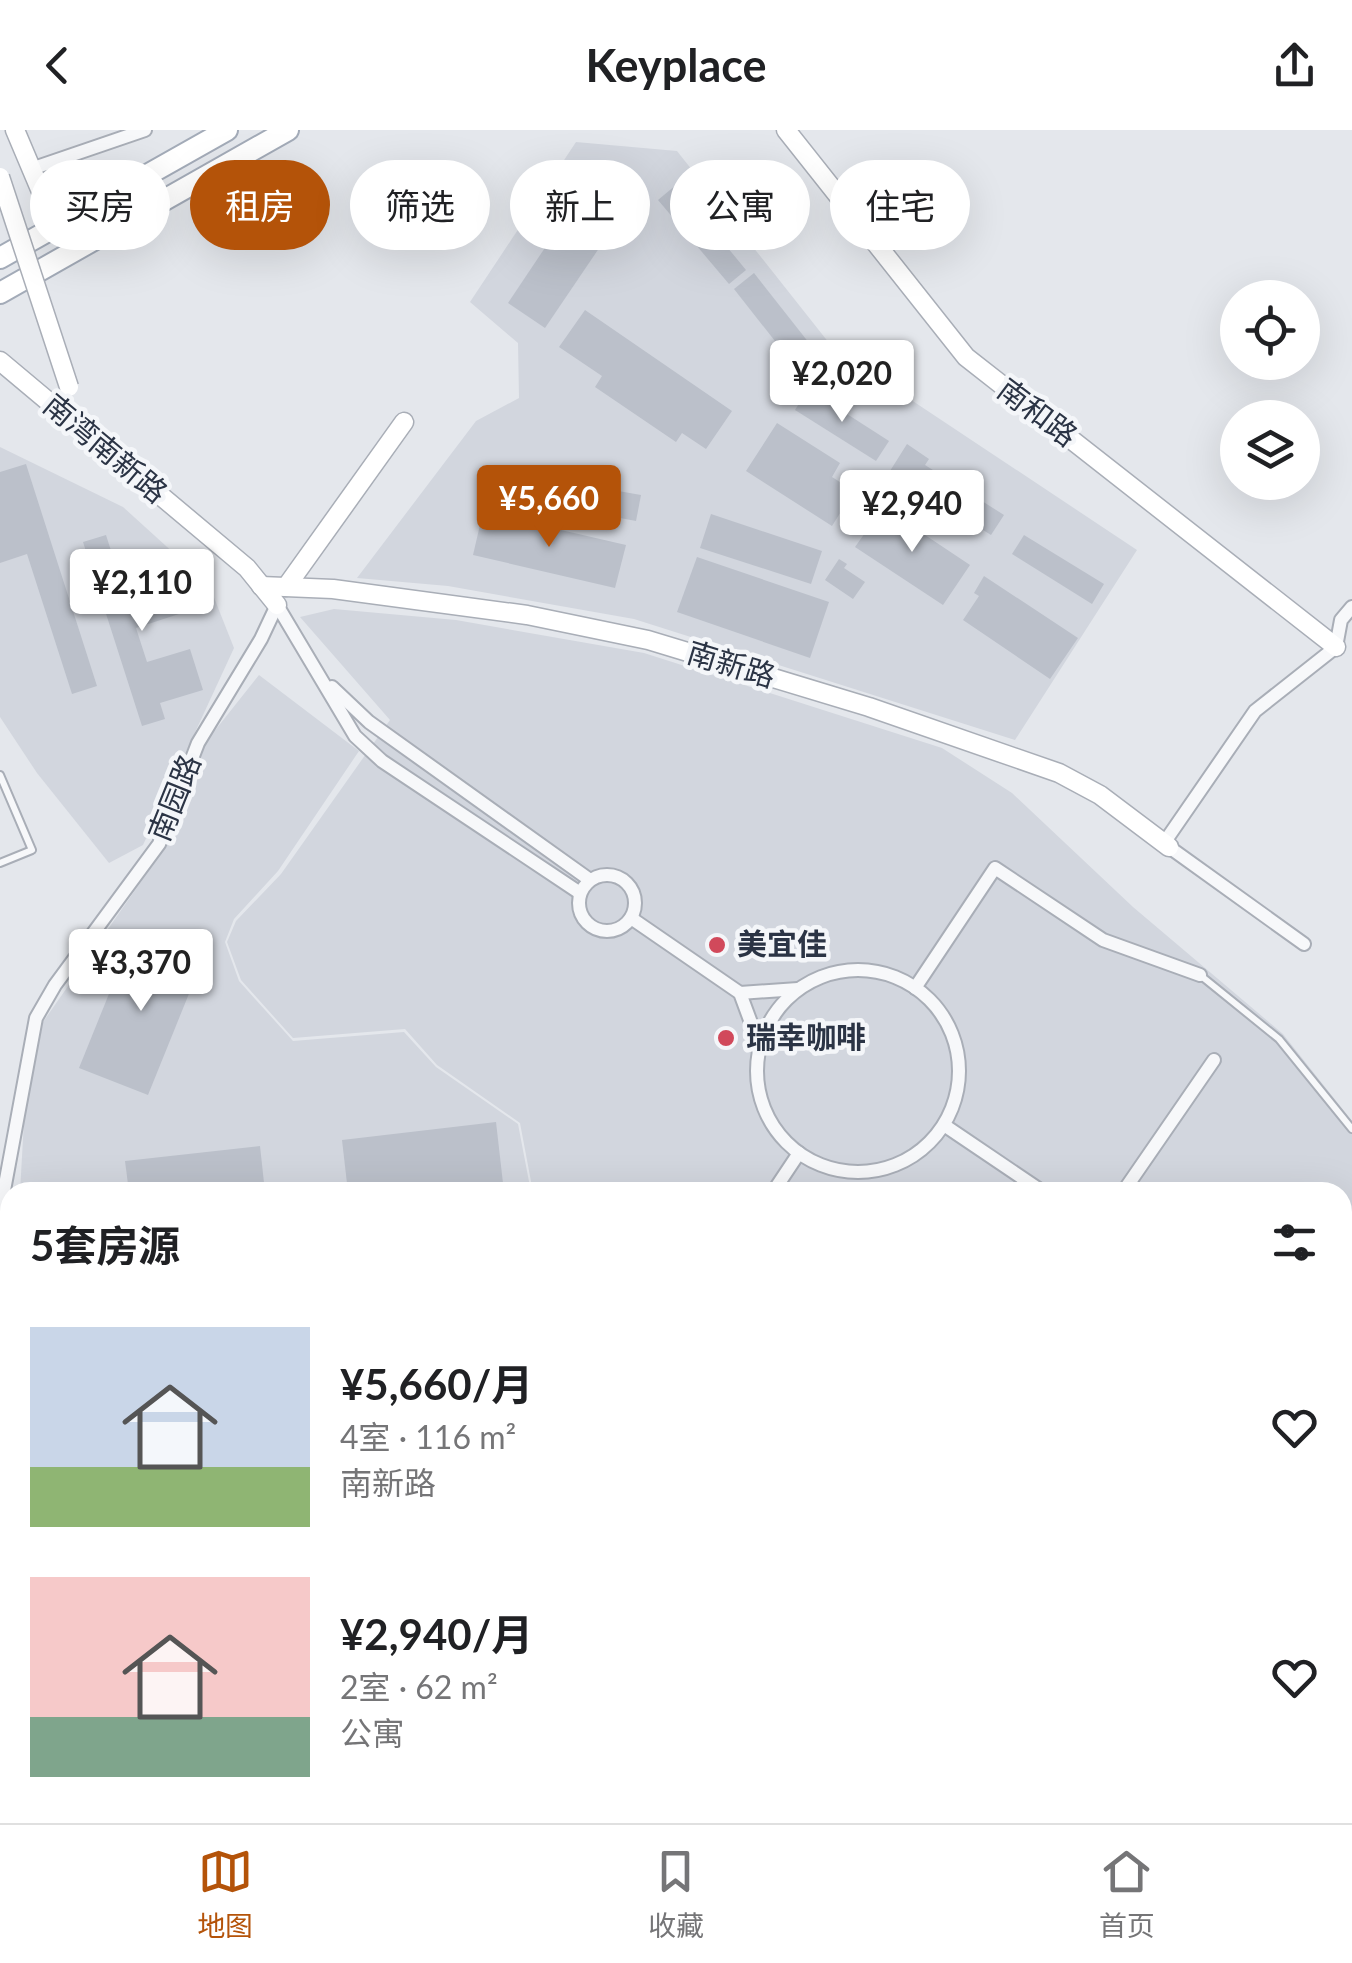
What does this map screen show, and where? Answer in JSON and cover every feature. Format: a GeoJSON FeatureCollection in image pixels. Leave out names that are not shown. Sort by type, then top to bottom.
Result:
{"type":"FeatureCollection","features":[{"type":"Feature","properties":{"kind":"main road"},"geometry":{"type":"LineString","coordinates":[[170,162],[227,130]]}},
{"type":"Feature","properties":{"kind":"main road"},"geometry":{"type":"LineString","coordinates":[[0,294],[288,130]]}},
{"type":"Feature","properties":{"kind":"main road"},"geometry":{"type":"LineString","coordinates":[[0,258],[30,241]]}},
{"type":"Feature","properties":{"kind":"street"},"geometry":{"type":"LineString","coordinates":[[15,130],[30,167]]}},
{"type":"Feature","properties":{"kind":"street"},"geometry":{"type":"LineString","coordinates":[[57,160],[145,130]]}},
{"type":"Feature","properties":{"kind":"street","name":"南和路"},"geometry":{"type":"LineString","coordinates":[[786,130],[966,356],[1336,647]]}},
{"type":"Feature","properties":{"kind":"street"},"geometry":{"type":"LineString","coordinates":[[0,177],[69,387],[72,422]]}},
{"type":"Feature","properties":{"kind":"street","name":"南湾南新路"},"geometry":{"type":"LineString","coordinates":[[0,361],[247,568],[276,605],[355,736],[382,760],[580,893]]}},
{"type":"Feature","properties":{"kind":"street"},"geometry":{"type":"LineString","coordinates":[[286,587],[404,422]]}},
{"type":"Feature","properties":{"kind":"street","name":"南新路"},"geometry":{"type":"LineString","coordinates":[[261,586],[334,589],[527,615],[648,640],[869,707],[1059,773],[1100,795],[1166,844]]}},
{"type":"Feature","properties":{"kind":"street","name":"南园路"},"geometry":{"type":"LineString","coordinates":[[6,1182],[36,1018],[55,985],[159,844],[198,742],[261,639],[276,605]]}},
{"type":"Feature","properties":{"kind":"street"},"geometry":{"type":"LineString","coordinates":[[1304,944],[1166,844],[1255,711],[1336,647],[1341,620],[1352,606]]}},
{"type":"Feature","properties":{"kind":"street","name":"南湾南新路"},"geometry":{"type":"LineString","coordinates":[[321,677],[369,722],[590,880]]}},
{"type":"Feature","properties":{"kind":"street"},"geometry":{"type":"LineString","coordinates":[[916,988],[995,868],[1103,940],[1200,975]]}},
{"type":"Feature","properties":{"kind":"street"},"geometry":{"type":"LineString","coordinates":[[606,874],[624,880],[634,893],[631,918],[616,930],[598,930],[588,925],[579,911],[580,893],[590,880],[606,874]]}},
{"type":"Feature","properties":{"kind":"street"},"geometry":{"type":"LineString","coordinates":[[631,918],[740,993],[760,1047]]}},
{"type":"Feature","properties":{"kind":"street"},"geometry":{"type":"LineString","coordinates":[[854,971],[886,974],[916,988],[949,1026],[959,1060],[957,1095],[944,1125],[918,1152],[874,1171],[840,1170],[799,1153],[776,1130],[761,1099],[757,1080],[760,1047],[774,1015],[800,989],[823,977],[854,971]]}},
{"type":"Feature","properties":{"kind":"street"},"geometry":{"type":"LineString","coordinates":[[740,993],[800,989]]}},
{"type":"Feature","properties":{"kind":"street"},"geometry":{"type":"LineString","coordinates":[[1130,1182],[1214,1060]]}},
{"type":"Feature","properties":{"kind":"street"},"geometry":{"type":"LineString","coordinates":[[944,1125],[1028,1182]]}},
{"type":"Feature","properties":{"kind":"street"},"geometry":{"type":"LineString","coordinates":[[780,1182],[799,1153]]}},
{"type":"Feature","properties":{"kind":"lane"},"geometry":{"type":"LineString","coordinates":[[0,863],[32,850],[1,779]]}},
{"type":"Feature","properties":{"kind":"lane"},"geometry":{"type":"LineString","coordinates":[[1200,975],[1280,1039],[1352,1130]]}},
{"type":"Feature","properties":{"kind":"shaded area"},"geometry":{"type":"Polygon","coordinates":[[[576,142],[677,151],[684,160],[670,160],[670,250],[755,250],[833,348],[1137,550],[1015,740],[634,619],[448,586],[357,578],[476,421],[519,398],[518,343],[470,302],[510,242],[510,250],[650,250],[650,160],[564,160],[576,142]]]}},
{"type":"Feature","properties":{"kind":"shaded area"},"geometry":{"type":"Polygon","coordinates":[[[0,447],[123,507],[209,585],[234,648],[143,845],[109,863],[37,773],[0,717],[0,447]]]}},
{"type":"Feature","properties":{"kind":"shaded area"},"geometry":{"type":"Polygon","coordinates":[[[334,609],[456,620],[644,653],[942,748],[1012,793],[1133,907],[1283,1034],[1352,1121],[1352,1182],[531,1182],[520,1123],[437,1065],[405,1029],[293,1038],[241,980],[227,942],[236,921],[281,874],[390,720],[300,617],[334,609]]]}},
{"type":"Feature","properties":{"kind":"shaded area"},"geometry":{"type":"Polygon","coordinates":[[[259,675],[359,751],[278,871],[234,919],[225,942],[239,981],[293,1041],[404,1032],[436,1067],[518,1124],[529,1182],[21,1182],[24,1121],[43,1022],[166,846],[205,743],[259,675]]]}},
{"type":"Feature","properties":{"kind":"building"},"geometry":{"type":"Polygon","coordinates":[[[670,190],[670,214],[658,200],[670,190]]]}},
{"type":"Feature","properties":{"kind":"building"},"geometry":{"type":"Polygon","coordinates":[[[543,250],[598,250],[545,328],[508,303],[543,250]]]}},
{"type":"Feature","properties":{"kind":"building"},"geometry":{"type":"Polygon","coordinates":[[[700,250],[730,250],[746,270],[729,284],[700,250]]]}},
{"type":"Feature","properties":{"kind":"building"},"geometry":{"type":"Polygon","coordinates":[[[754,273],[813,348],[793,364],[734,289],[754,273]]]}},
{"type":"Feature","properties":{"kind":"building"},"geometry":{"type":"Polygon","coordinates":[[[585,310],[732,411],[706,449],[682,433],[676,442],[595,387],[602,376],[559,347],[585,310]]]}},
{"type":"Feature","properties":{"kind":"building"},"geometry":{"type":"Polygon","coordinates":[[[808,389],[889,441],[876,461],[795,410],[808,389]]]}},
{"type":"Feature","properties":{"kind":"building"},"geometry":{"type":"Polygon","coordinates":[[[777,423],[840,463],[832,477],[854,491],[832,526],[746,471],[777,423]]]}},
{"type":"Feature","properties":{"kind":"building"},"geometry":{"type":"Polygon","coordinates":[[[907,444],[929,459],[925,465],[1004,515],[991,535],[890,471],[907,444]]]}},
{"type":"Feature","properties":{"kind":"building"},"geometry":{"type":"Polygon","coordinates":[[[26,464],[97,686],[72,694],[27,554],[0,563],[0,472],[26,464]]]}},
{"type":"Feature","properties":{"kind":"building"},"geometry":{"type":"Polygon","coordinates":[[[539,477],[641,495],[636,521],[535,502],[539,477]]]}},
{"type":"Feature","properties":{"kind":"building"},"geometry":{"type":"Polygon","coordinates":[[[877,503],[970,565],[943,605],[855,547],[872,523],[866,519],[877,503]]]}},
{"type":"Feature","properties":{"kind":"building"},"geometry":{"type":"Polygon","coordinates":[[[483,512],[626,545],[615,588],[473,555],[483,512]]]}},
{"type":"Feature","properties":{"kind":"building"},"geometry":{"type":"Polygon","coordinates":[[[711,514],[822,551],[811,584],[700,548],[711,514]]]}},
{"type":"Feature","properties":{"kind":"building"},"geometry":{"type":"Polygon","coordinates":[[[106,535],[122,585],[165,572],[179,614],[136,628],[147,662],[190,649],[203,690],[160,703],[165,719],[142,726],[83,542],[106,535]]]}},
{"type":"Feature","properties":{"kind":"building"},"geometry":{"type":"Polygon","coordinates":[[[1024,535],[1104,584],[1092,604],[1012,554],[1024,535]]]}},
{"type":"Feature","properties":{"kind":"building"},"geometry":{"type":"Polygon","coordinates":[[[697,557],[829,602],[810,658],[677,612],[697,557]]]}},
{"type":"Feature","properties":{"kind":"building"},"geometry":{"type":"Polygon","coordinates":[[[839,559],[847,564],[844,568],[865,582],[853,599],[825,580],[839,559]]]}},
{"type":"Feature","properties":{"kind":"building"},"geometry":{"type":"Polygon","coordinates":[[[984,576],[1078,638],[1050,679],[963,620],[979,596],[974,593],[984,576]]]}},
{"type":"Feature","properties":{"kind":"building"},"geometry":{"type":"Polygon","coordinates":[[[134,932],[203,959],[148,1095],[79,1068],[134,932]]]}},
{"type":"Feature","properties":{"kind":"building"},"geometry":{"type":"Polygon","coordinates":[[[496,1122],[503,1182],[347,1182],[342,1140],[496,1122]]]}},
{"type":"Feature","properties":{"kind":"building"},"geometry":{"type":"Polygon","coordinates":[[[260,1146],[264,1182],[128,1182],[125,1161],[260,1146]]]}},
{"type":"Feature","properties":{"kind":"place","name":"美宜佳"},"geometry":{"type":"Point","coordinates":[717,945]}},
{"type":"Feature","properties":{"kind":"place","name":"瑞幸咖啡"},"geometry":{"type":"Point","coordinates":[726,1038]}}]}
